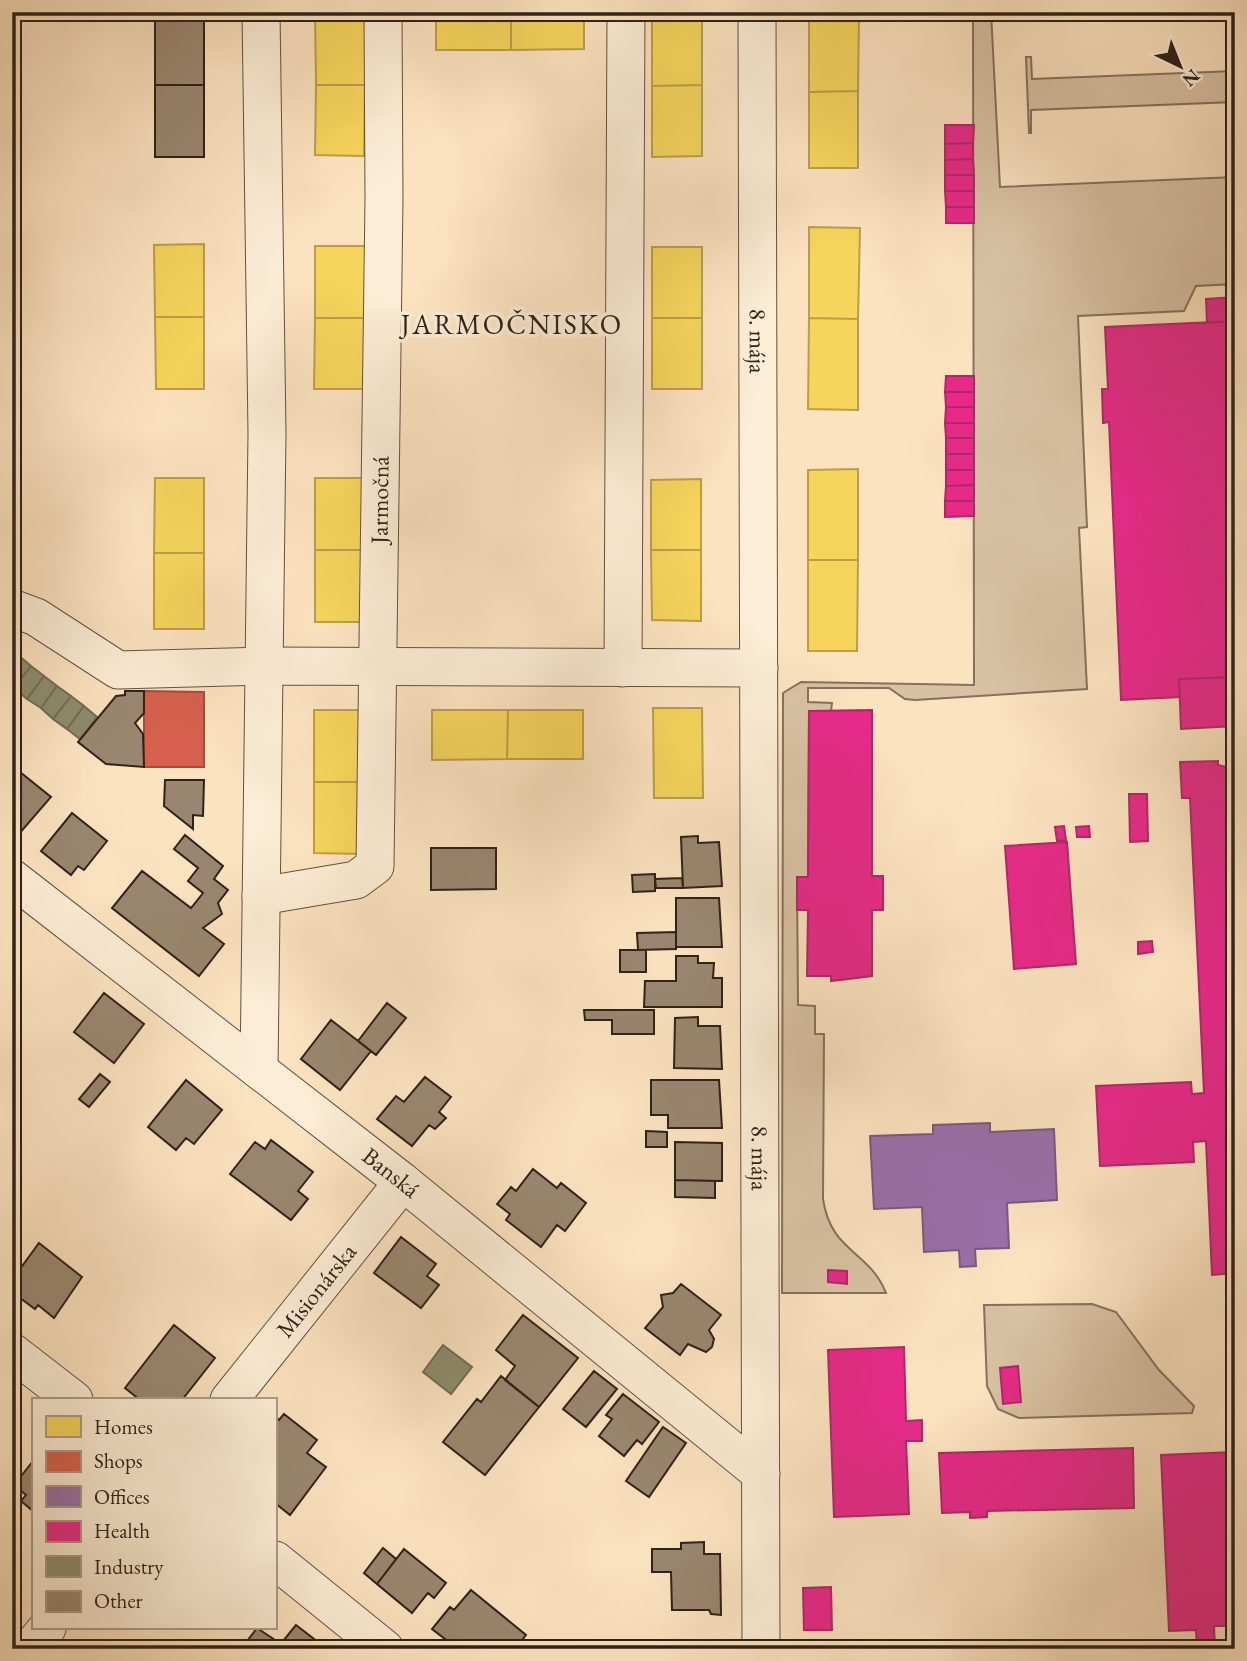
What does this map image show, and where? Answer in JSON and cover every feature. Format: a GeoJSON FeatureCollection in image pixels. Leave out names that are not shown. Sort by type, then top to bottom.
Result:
{"type":"FeatureCollection","features":[{"type":"Feature","properties":{"kind":"street"},"geometry":{"type":"LineString","coordinates":[[259,1070],[267,433],[261,12]]}},
{"type":"Feature","properties":{"kind":"street","name":"Jarmočná"},"geometry":{"type":"LineString","coordinates":[[261,895],[356,880],[375,866],[384,199],[383,12]]}},
{"type":"Feature","properties":{"kind":"street"},"geometry":{"type":"LineString","coordinates":[[623,668],[626,12]]}},
{"type":"Feature","properties":{"kind":"street","name":"8. mája"},"geometry":{"type":"LineString","coordinates":[[757,12],[761,1649]]}},
{"type":"Feature","properties":{"kind":"street"},"geometry":{"type":"LineString","coordinates":[[12,608],[36,617],[118,670],[264,667],[759,668]]}},
{"type":"Feature","properties":{"kind":"street","name":"Banská"},"geometry":{"type":"LineString","coordinates":[[12,878],[403,1182],[761,1474]]}},
{"type":"Feature","properties":{"kind":"street","name":"Misionárska"},"geometry":{"type":"LineString","coordinates":[[231,1398],[403,1182]]}},
{"type":"Feature","properties":{"kind":"street"},"geometry":{"type":"LineString","coordinates":[[12,1352],[71,1398]]}},
{"type":"Feature","properties":{"kind":"street"},"geometry":{"type":"LineString","coordinates":[[276,1561],[385,1649]]}},
{"type":"Feature","properties":{"kind":"street"},"geometry":{"type":"LineString","coordinates":[[30,1649],[45,1630]]}},
{"type":"Feature","properties":{"kind":"shaded area"},"geometry":{"type":"Polygon","coordinates":[[[973,12],[991,12],[1000,187],[1235,177],[1235,284],[1196,286],[1184,311],[1078,316],[1087,527],[1079,528],[1087,689],[915,700],[905,699],[889,688],[808,688],[808,702],[832,703],[831,711],[809,711],[808,877],[797,877],[798,1005],[815,1006],[815,1034],[824,1034],[823,1199],[827,1217],[834,1230],[870,1268],[886,1293],[782,1293],[783,693],[801,682],[974,685],[973,12]]]}},
{"type":"Feature","properties":{"kind":"shaded area"},"geometry":{"type":"Polygon","coordinates":[[[1026,57],[1031,57],[1032,79],[1235,71],[1235,102],[1031,110],[1029,133],[1026,57]]]}},
{"type":"Feature","properties":{"kind":"shaded area"},"geometry":{"type":"Polygon","coordinates":[[[1092,1304],[1116,1312],[1159,1370],[1194,1406],[1192,1413],[1019,1418],[998,1409],[987,1386],[984,1305],[1092,1304]]]}},
{"type":"Feature","properties":{"kind":"building: Homes"},"geometry":{"type":"Polygon","coordinates":[[[436,12],[511,12],[511,50],[436,50],[436,12]]]}},
{"type":"Feature","properties":{"kind":"building: Homes"},"geometry":{"type":"Polygon","coordinates":[[[511,12],[584,12],[584,49],[511,50],[511,12]]]}},
{"type":"Feature","properties":{"kind":"building: Homes"},"geometry":{"type":"Polygon","coordinates":[[[315,13],[365,14],[365,85],[316,85],[315,13]]]}},
{"type":"Feature","properties":{"kind":"building: Homes"},"geometry":{"type":"Polygon","coordinates":[[[652,14],[702,15],[702,85],[652,86],[652,14]]]}},
{"type":"Feature","properties":{"kind":"building: Homes"},"geometry":{"type":"Polygon","coordinates":[[[809,15],[859,15],[858,91],[809,92],[809,15]]]}},
{"type":"Feature","properties":{"kind":"building: Homes"},"geometry":{"type":"Polygon","coordinates":[[[316,85],[365,85],[364,156],[315,155],[316,85]]]}},
{"type":"Feature","properties":{"kind":"building: Homes"},"geometry":{"type":"Polygon","coordinates":[[[702,85],[702,156],[652,157],[652,86],[702,85]]]}},
{"type":"Feature","properties":{"kind":"building: Homes"},"geometry":{"type":"Polygon","coordinates":[[[858,91],[858,168],[809,168],[809,92],[858,91]]]}},
{"type":"Feature","properties":{"kind":"building: Homes"},"geometry":{"type":"Polygon","coordinates":[[[809,227],[860,228],[858,319],[809,318],[809,227]]]}},
{"type":"Feature","properties":{"kind":"building: Homes"},"geometry":{"type":"Polygon","coordinates":[[[204,244],[204,317],[155,317],[154,245],[204,244]]]}},
{"type":"Feature","properties":{"kind":"building: Homes"},"geometry":{"type":"Polygon","coordinates":[[[315,246],[365,246],[365,318],[315,318],[315,246]]]}},
{"type":"Feature","properties":{"kind":"building: Homes"},"geometry":{"type":"Polygon","coordinates":[[[652,247],[702,247],[702,318],[652,318],[652,247]]]}},
{"type":"Feature","properties":{"kind":"building: Homes"},"geometry":{"type":"Polygon","coordinates":[[[155,317],[204,317],[204,389],[156,389],[155,317]]]}},
{"type":"Feature","properties":{"kind":"building: Homes"},"geometry":{"type":"Polygon","coordinates":[[[315,318],[365,318],[365,389],[314,389],[315,318]]]}},
{"type":"Feature","properties":{"kind":"building: Homes"},"geometry":{"type":"Polygon","coordinates":[[[652,318],[702,318],[702,389],[652,389],[652,318]]]}},
{"type":"Feature","properties":{"kind":"building: Homes"},"geometry":{"type":"Polygon","coordinates":[[[809,318],[858,319],[858,410],[808,409],[809,318]]]}},
{"type":"Feature","properties":{"kind":"building: Homes"},"geometry":{"type":"Polygon","coordinates":[[[858,469],[858,560],[808,560],[808,470],[858,469]]]}},
{"type":"Feature","properties":{"kind":"building: Homes"},"geometry":{"type":"Polygon","coordinates":[[[155,478],[204,478],[204,553],[154,553],[155,478]]]}},
{"type":"Feature","properties":{"kind":"building: Homes"},"geometry":{"type":"Polygon","coordinates":[[[315,478],[364,478],[364,550],[315,550],[315,478]]]}},
{"type":"Feature","properties":{"kind":"building: Homes"},"geometry":{"type":"Polygon","coordinates":[[[701,479],[701,550],[651,550],[651,480],[701,479]]]}},
{"type":"Feature","properties":{"kind":"building: Homes"},"geometry":{"type":"Polygon","coordinates":[[[315,550],[364,550],[364,622],[315,622],[315,550]]]}},
{"type":"Feature","properties":{"kind":"building: Homes"},"geometry":{"type":"Polygon","coordinates":[[[651,550],[701,550],[701,621],[652,620],[651,550]]]}},
{"type":"Feature","properties":{"kind":"building: Homes"},"geometry":{"type":"Polygon","coordinates":[[[154,553],[204,553],[204,629],[154,629],[154,553]]]}},
{"type":"Feature","properties":{"kind":"building: Homes"},"geometry":{"type":"Polygon","coordinates":[[[808,560],[858,560],[857,651],[808,651],[808,560]]]}},
{"type":"Feature","properties":{"kind":"building: Homes"},"geometry":{"type":"Polygon","coordinates":[[[653,708],[702,708],[703,798],[654,798],[653,708]]]}},
{"type":"Feature","properties":{"kind":"building: Homes"},"geometry":{"type":"Polygon","coordinates":[[[314,710],[363,710],[364,782],[314,782],[314,710]]]}},
{"type":"Feature","properties":{"kind":"building: Homes"},"geometry":{"type":"Polygon","coordinates":[[[432,710],[508,710],[507,759],[432,760],[432,710]]]}},
{"type":"Feature","properties":{"kind":"building: Homes"},"geometry":{"type":"Polygon","coordinates":[[[508,710],[583,710],[583,759],[507,759],[508,710]]]}},
{"type":"Feature","properties":{"kind":"building: Homes"},"geometry":{"type":"Polygon","coordinates":[[[314,782],[364,782],[363,854],[314,853],[314,782]]]}},
{"type":"Feature","properties":{"kind":"building: Shops"},"geometry":{"type":"Polygon","coordinates":[[[144,691],[204,692],[204,767],[144,767],[144,691]]]}},
{"type":"Feature","properties":{"kind":"building: Offices"},"geometry":{"type":"Polygon","coordinates":[[[990,1123],[990,1132],[1054,1129],[1057,1200],[1007,1203],[1009,1248],[975,1249],[976,1266],[960,1267],[959,1250],[924,1252],[922,1207],[874,1209],[870,1136],[933,1134],[933,1125],[990,1123]]]}},
{"type":"Feature","properties":{"kind":"building: Health"},"geometry":{"type":"Polygon","coordinates":[[[945,125],[974,125],[973,143],[945,144],[945,125]]]}},
{"type":"Feature","properties":{"kind":"building: Health"},"geometry":{"type":"Polygon","coordinates":[[[973,143],[973,159],[945,160],[945,144],[973,143]]]}},
{"type":"Feature","properties":{"kind":"building: Health"},"geometry":{"type":"Polygon","coordinates":[[[973,159],[974,175],[945,175],[945,160],[973,159]]]}},
{"type":"Feature","properties":{"kind":"building: Health"},"geometry":{"type":"Polygon","coordinates":[[[945,175],[974,175],[974,191],[945,191],[945,175]]]}},
{"type":"Feature","properties":{"kind":"building: Health"},"geometry":{"type":"Polygon","coordinates":[[[945,191],[974,191],[974,207],[946,207],[945,191]]]}},
{"type":"Feature","properties":{"kind":"building: Health"},"geometry":{"type":"Polygon","coordinates":[[[946,207],[974,207],[974,223],[946,223],[946,207]]]}},
{"type":"Feature","properties":{"kind":"building: Health"},"geometry":{"type":"Polygon","coordinates":[[[1235,297],[1235,321],[1207,323],[1206,299],[1235,297]]]}},
{"type":"Feature","properties":{"kind":"building: Health"},"geometry":{"type":"Polygon","coordinates":[[[1235,321],[1235,677],[1179,679],[1180,697],[1121,700],[1109,422],[1103,423],[1102,389],[1108,389],[1105,327],[1235,321]]]}},
{"type":"Feature","properties":{"kind":"building: Health"},"geometry":{"type":"Polygon","coordinates":[[[946,376],[974,376],[974,392],[945,392],[946,376]]]}},
{"type":"Feature","properties":{"kind":"building: Health"},"geometry":{"type":"Polygon","coordinates":[[[945,392],[974,392],[974,407],[946,407],[945,392]]]}},
{"type":"Feature","properties":{"kind":"building: Health"},"geometry":{"type":"Polygon","coordinates":[[[946,407],[974,407],[974,423],[945,423],[946,407]]]}},
{"type":"Feature","properties":{"kind":"building: Health"},"geometry":{"type":"Polygon","coordinates":[[[945,423],[974,423],[974,438],[946,438],[945,423]]]}},
{"type":"Feature","properties":{"kind":"building: Health"},"geometry":{"type":"Polygon","coordinates":[[[946,438],[974,438],[974,454],[946,454],[946,438]]]}},
{"type":"Feature","properties":{"kind":"building: Health"},"geometry":{"type":"Polygon","coordinates":[[[946,454],[974,454],[974,470],[946,470],[946,454]]]}},
{"type":"Feature","properties":{"kind":"building: Health"},"geometry":{"type":"Polygon","coordinates":[[[946,470],[974,470],[974,485],[946,486],[946,470]]]}},
{"type":"Feature","properties":{"kind":"building: Health"},"geometry":{"type":"Polygon","coordinates":[[[974,485],[974,501],[945,501],[946,486],[974,485]]]}},
{"type":"Feature","properties":{"kind":"building: Health"},"geometry":{"type":"Polygon","coordinates":[[[945,501],[974,501],[974,516],[945,517],[945,501]]]}},
{"type":"Feature","properties":{"kind":"building: Health"},"geometry":{"type":"Polygon","coordinates":[[[1235,677],[1235,726],[1181,729],[1179,679],[1235,677]]]}},
{"type":"Feature","properties":{"kind":"building: Health"},"geometry":{"type":"Polygon","coordinates":[[[872,710],[872,876],[883,876],[883,910],[872,910],[872,976],[831,981],[831,976],[807,976],[808,910],[797,910],[797,877],[808,877],[809,711],[872,710]]]}},
{"type":"Feature","properties":{"kind":"building: Health"},"geometry":{"type":"Polygon","coordinates":[[[1218,761],[1218,765],[1235,769],[1235,1273],[1212,1275],[1206,1141],[1193,1142],[1194,1162],[1100,1166],[1096,1086],[1191,1082],[1192,1094],[1204,1093],[1190,798],[1182,798],[1180,762],[1218,761]]]}},
{"type":"Feature","properties":{"kind":"building: Health"},"geometry":{"type":"Polygon","coordinates":[[[1129,794],[1147,794],[1148,841],[1130,842],[1129,794]]]}},
{"type":"Feature","properties":{"kind":"building: Health"},"geometry":{"type":"Polygon","coordinates":[[[1064,826],[1066,840],[1057,841],[1055,827],[1064,826]]]}},
{"type":"Feature","properties":{"kind":"building: Health"},"geometry":{"type":"Polygon","coordinates":[[[1089,826],[1090,837],[1077,837],[1076,827],[1089,826]]]}},
{"type":"Feature","properties":{"kind":"building: Health"},"geometry":{"type":"Polygon","coordinates":[[[1067,842],[1076,964],[1014,969],[1005,846],[1067,842]]]}},
{"type":"Feature","properties":{"kind":"building: Health"},"geometry":{"type":"Polygon","coordinates":[[[1152,941],[1153,952],[1138,954],[1138,942],[1152,941]]]}},
{"type":"Feature","properties":{"kind":"building: Health"},"geometry":{"type":"Polygon","coordinates":[[[828,1270],[847,1271],[847,1284],[828,1282],[828,1270]]]}},
{"type":"Feature","properties":{"kind":"building: Health"},"geometry":{"type":"Polygon","coordinates":[[[904,1347],[906,1421],[922,1420],[922,1441],[906,1441],[909,1514],[834,1517],[828,1350],[904,1347]]]}},
{"type":"Feature","properties":{"kind":"building: Health"},"geometry":{"type":"Polygon","coordinates":[[[1018,1366],[1021,1402],[1003,1404],[1000,1368],[1018,1366]]]}},
{"type":"Feature","properties":{"kind":"building: Health"},"geometry":{"type":"Polygon","coordinates":[[[1133,1448],[1134,1508],[987,1511],[987,1517],[970,1518],[970,1512],[942,1513],[939,1453],[1133,1448]]]}},
{"type":"Feature","properties":{"kind":"building: Health"},"geometry":{"type":"Polygon","coordinates":[[[1233,1452],[1235,1626],[1214,1626],[1215,1649],[1197,1649],[1196,1630],[1169,1631],[1161,1455],[1233,1452]]]}},
{"type":"Feature","properties":{"kind":"building: Health"},"geometry":{"type":"Polygon","coordinates":[[[831,1587],[832,1630],[804,1630],[803,1588],[831,1587]]]}},
{"type":"Feature","properties":{"kind":"building: Industry"},"geometry":{"type":"Polygon","coordinates":[[[18,655],[31,666],[14,688],[12,663],[18,655]]]}},
{"type":"Feature","properties":{"kind":"building: Industry"},"geometry":{"type":"Polygon","coordinates":[[[31,666],[44,676],[27,699],[14,688],[31,666]]]}},
{"type":"Feature","properties":{"kind":"building: Industry"},"geometry":{"type":"Polygon","coordinates":[[[44,676],[57,686],[41,708],[27,699],[44,676]]]}},
{"type":"Feature","properties":{"kind":"building: Industry"},"geometry":{"type":"Polygon","coordinates":[[[57,686],[71,696],[53,719],[41,708],[57,686]]]}},
{"type":"Feature","properties":{"kind":"building: Industry"},"geometry":{"type":"Polygon","coordinates":[[[71,696],[84,706],[67,729],[53,719],[71,696]]]}},
{"type":"Feature","properties":{"kind":"building: Industry"},"geometry":{"type":"Polygon","coordinates":[[[84,706],[97,717],[80,739],[67,729],[84,706]]]}},
{"type":"Feature","properties":{"kind":"building: Industry"},"geometry":{"type":"Polygon","coordinates":[[[443,1345],[472,1367],[451,1394],[423,1372],[443,1345]]]}},
{"type":"Feature","properties":{"kind":"building: Other"},"geometry":{"type":"Polygon","coordinates":[[[155,13],[204,13],[204,85],[155,85],[155,13]]]}},
{"type":"Feature","properties":{"kind":"building: Other"},"geometry":{"type":"Polygon","coordinates":[[[155,85],[204,85],[204,157],[155,157],[155,85]]]}},
{"type":"Feature","properties":{"kind":"building: Other"},"geometry":{"type":"Polygon","coordinates":[[[125,691],[144,691],[144,713],[135,723],[143,734],[144,767],[106,764],[78,742],[116,696],[125,695],[125,691]]]}},
{"type":"Feature","properties":{"kind":"building: Other"},"geometry":{"type":"Polygon","coordinates":[[[20,772],[51,797],[19,834],[12,829],[12,781],[20,772]]]}},
{"type":"Feature","properties":{"kind":"building: Other"},"geometry":{"type":"Polygon","coordinates":[[[165,780],[204,780],[203,816],[193,815],[193,829],[164,806],[165,780]]]}},
{"type":"Feature","properties":{"kind":"building: Other"},"geometry":{"type":"Polygon","coordinates":[[[72,813],[107,841],[84,870],[78,866],[71,875],[41,851],[72,813]]]}},
{"type":"Feature","properties":{"kind":"building: Other"},"geometry":{"type":"Polygon","coordinates":[[[185,835],[223,866],[214,879],[228,890],[218,903],[222,914],[203,928],[224,944],[199,976],[112,908],[142,871],[191,908],[203,893],[188,881],[198,868],[174,849],[185,835]]]}},
{"type":"Feature","properties":{"kind":"building: Other"},"geometry":{"type":"Polygon","coordinates":[[[698,836],[698,843],[719,842],[722,886],[683,888],[681,837],[698,836]]]}},
{"type":"Feature","properties":{"kind":"building: Other"},"geometry":{"type":"Polygon","coordinates":[[[431,848],[496,848],[496,889],[431,890],[431,848]]]}},
{"type":"Feature","properties":{"kind":"building: Other"},"geometry":{"type":"Polygon","coordinates":[[[655,874],[655,891],[633,892],[632,875],[655,874]]]}},
{"type":"Feature","properties":{"kind":"building: Other"},"geometry":{"type":"Polygon","coordinates":[[[682,878],[683,888],[656,888],[655,879],[682,878]]]}},
{"type":"Feature","properties":{"kind":"building: Other"},"geometry":{"type":"Polygon","coordinates":[[[676,898],[719,898],[722,947],[676,947],[676,898]]]}},
{"type":"Feature","properties":{"kind":"building: Other"},"geometry":{"type":"Polygon","coordinates":[[[676,932],[676,949],[638,950],[637,933],[676,932]]]}},
{"type":"Feature","properties":{"kind":"building: Other"},"geometry":{"type":"Polygon","coordinates":[[[620,950],[646,950],[646,972],[620,972],[620,950]]]}},
{"type":"Feature","properties":{"kind":"building: Other"},"geometry":{"type":"Polygon","coordinates":[[[676,956],[698,956],[698,963],[714,963],[713,978],[722,978],[722,1007],[644,1007],[645,981],[676,981],[676,956]]]}},
{"type":"Feature","properties":{"kind":"building: Other"},"geometry":{"type":"Polygon","coordinates":[[[104,993],[144,1024],[114,1063],[74,1032],[104,993]]]}},
{"type":"Feature","properties":{"kind":"building: Other"},"geometry":{"type":"Polygon","coordinates":[[[387,1003],[406,1018],[376,1055],[358,1041],[387,1003]]]}},
{"type":"Feature","properties":{"kind":"building: Other"},"geometry":{"type":"Polygon","coordinates":[[[584,1010],[654,1010],[654,1034],[612,1034],[612,1020],[585,1020],[584,1010]]]}},
{"type":"Feature","properties":{"kind":"building: Other"},"geometry":{"type":"Polygon","coordinates":[[[698,1017],[698,1026],[720,1026],[722,1069],[674,1068],[675,1018],[698,1017]]]}},
{"type":"Feature","properties":{"kind":"building: Other"},"geometry":{"type":"Polygon","coordinates":[[[331,1020],[371,1051],[340,1090],[301,1059],[331,1020]]]}},
{"type":"Feature","properties":{"kind":"building: Other"},"geometry":{"type":"Polygon","coordinates":[[[100,1074],[110,1082],[89,1107],[79,1099],[100,1074]]]}},
{"type":"Feature","properties":{"kind":"building: Other"},"geometry":{"type":"Polygon","coordinates":[[[425,1077],[451,1097],[439,1112],[446,1118],[435,1129],[429,1125],[412,1146],[377,1119],[396,1096],[404,1102],[425,1077]]]}},
{"type":"Feature","properties":{"kind":"building: Other"},"geometry":{"type":"Polygon","coordinates":[[[186,1080],[222,1110],[194,1144],[186,1138],[176,1150],[148,1127],[186,1080]]]}},
{"type":"Feature","properties":{"kind":"building: Other"},"geometry":{"type":"Polygon","coordinates":[[[651,1080],[719,1080],[722,1128],[668,1128],[668,1115],[651,1115],[651,1080]]]}},
{"type":"Feature","properties":{"kind":"building: Other"},"geometry":{"type":"Polygon","coordinates":[[[646,1131],[667,1132],[667,1147],[646,1147],[646,1131]]]}},
{"type":"Feature","properties":{"kind":"building: Other"},"geometry":{"type":"Polygon","coordinates":[[[271,1140],[313,1172],[298,1191],[308,1199],[291,1220],[230,1174],[255,1142],[265,1149],[271,1140]]]}},
{"type":"Feature","properties":{"kind":"building: Other"},"geometry":{"type":"Polygon","coordinates":[[[675,1142],[722,1143],[722,1181],[675,1180],[675,1142]]]}},
{"type":"Feature","properties":{"kind":"building: Other"},"geometry":{"type":"Polygon","coordinates":[[[533,1169],[557,1188],[561,1183],[586,1203],[565,1231],[557,1225],[541,1247],[506,1220],[510,1214],[497,1204],[511,1187],[516,1191],[533,1169]]]}},
{"type":"Feature","properties":{"kind":"building: Other"},"geometry":{"type":"Polygon","coordinates":[[[675,1180],[715,1181],[715,1198],[675,1197],[675,1180]]]}},
{"type":"Feature","properties":{"kind":"building: Other"},"geometry":{"type":"Polygon","coordinates":[[[401,1237],[436,1264],[427,1276],[439,1285],[421,1308],[374,1273],[401,1237]]]}},
{"type":"Feature","properties":{"kind":"building: Other"},"geometry":{"type":"Polygon","coordinates":[[[39,1243],[82,1277],[54,1318],[38,1305],[35,1309],[12,1292],[12,1280],[39,1243]]]}},
{"type":"Feature","properties":{"kind":"building: Other"},"geometry":{"type":"Polygon","coordinates":[[[681,1284],[721,1315],[709,1330],[714,1339],[712,1347],[706,1352],[688,1344],[680,1355],[645,1328],[663,1307],[661,1295],[673,1293],[681,1284]]]}},
{"type":"Feature","properties":{"kind":"building: Other"},"geometry":{"type":"Polygon","coordinates":[[[523,1315],[578,1358],[539,1407],[505,1380],[515,1366],[496,1350],[523,1315]]]}},
{"type":"Feature","properties":{"kind":"building: Other"},"geometry":{"type":"Polygon","coordinates":[[[174,1325],[215,1358],[184,1398],[138,1398],[125,1388],[174,1325]]]}},
{"type":"Feature","properties":{"kind":"building: Other"},"geometry":{"type":"Polygon","coordinates":[[[594,1371],[617,1389],[586,1427],[563,1409],[594,1371]]]}},
{"type":"Feature","properties":{"kind":"building: Other"},"geometry":{"type":"Polygon","coordinates":[[[501,1376],[539,1407],[485,1475],[443,1442],[477,1399],[481,1402],[501,1376]]]}},
{"type":"Feature","properties":{"kind":"building: Other"},"geometry":{"type":"Polygon","coordinates":[[[623,1394],[659,1422],[642,1444],[637,1440],[624,1456],[599,1436],[612,1419],[606,1415],[623,1394]]]}},
{"type":"Feature","properties":{"kind":"building: Other"},"geometry":{"type":"Polygon","coordinates":[[[284,1414],[317,1440],[307,1453],[326,1467],[290,1515],[276,1504],[276,1418],[279,1420],[284,1414]]]}},
{"type":"Feature","properties":{"kind":"building: Other"},"geometry":{"type":"Polygon","coordinates":[[[663,1427],[686,1443],[649,1497],[626,1481],[663,1427]]]}},
{"type":"Feature","properties":{"kind":"building: Other"},"geometry":{"type":"Polygon","coordinates":[[[32,1462],[32,1510],[21,1501],[26,1495],[14,1485],[32,1462]]]}},
{"type":"Feature","properties":{"kind":"building: Other"},"geometry":{"type":"Polygon","coordinates":[[[704,1542],[704,1554],[720,1554],[721,1615],[711,1614],[709,1610],[672,1610],[671,1572],[652,1572],[652,1549],[681,1549],[681,1543],[704,1542]]]}},
{"type":"Feature","properties":{"kind":"building: Other"},"geometry":{"type":"Polygon","coordinates":[[[383,1548],[396,1559],[377,1584],[364,1573],[383,1548]]]}},
{"type":"Feature","properties":{"kind":"building: Other"},"geometry":{"type":"Polygon","coordinates":[[[404,1549],[446,1583],[434,1598],[428,1593],[412,1613],[377,1584],[404,1549]]]}},
{"type":"Feature","properties":{"kind":"building: Other"},"geometry":{"type":"Polygon","coordinates":[[[471,1590],[526,1635],[515,1649],[458,1649],[432,1629],[450,1607],[454,1610],[471,1590]]]}},
{"type":"Feature","properties":{"kind":"building: Other"},"geometry":{"type":"Polygon","coordinates":[[[296,1625],[327,1649],[282,1649],[279,1646],[296,1625]]]}},
{"type":"Feature","properties":{"kind":"building: Other"},"geometry":{"type":"Polygon","coordinates":[[[255,1630],[275,1640],[268,1649],[241,1649],[255,1630]]]}},
{"type":"Feature","properties":{"kind":"district","name":"JARMOČNISKO"},"geometry":{"type":"Point","coordinates":[512,324]}}]}
